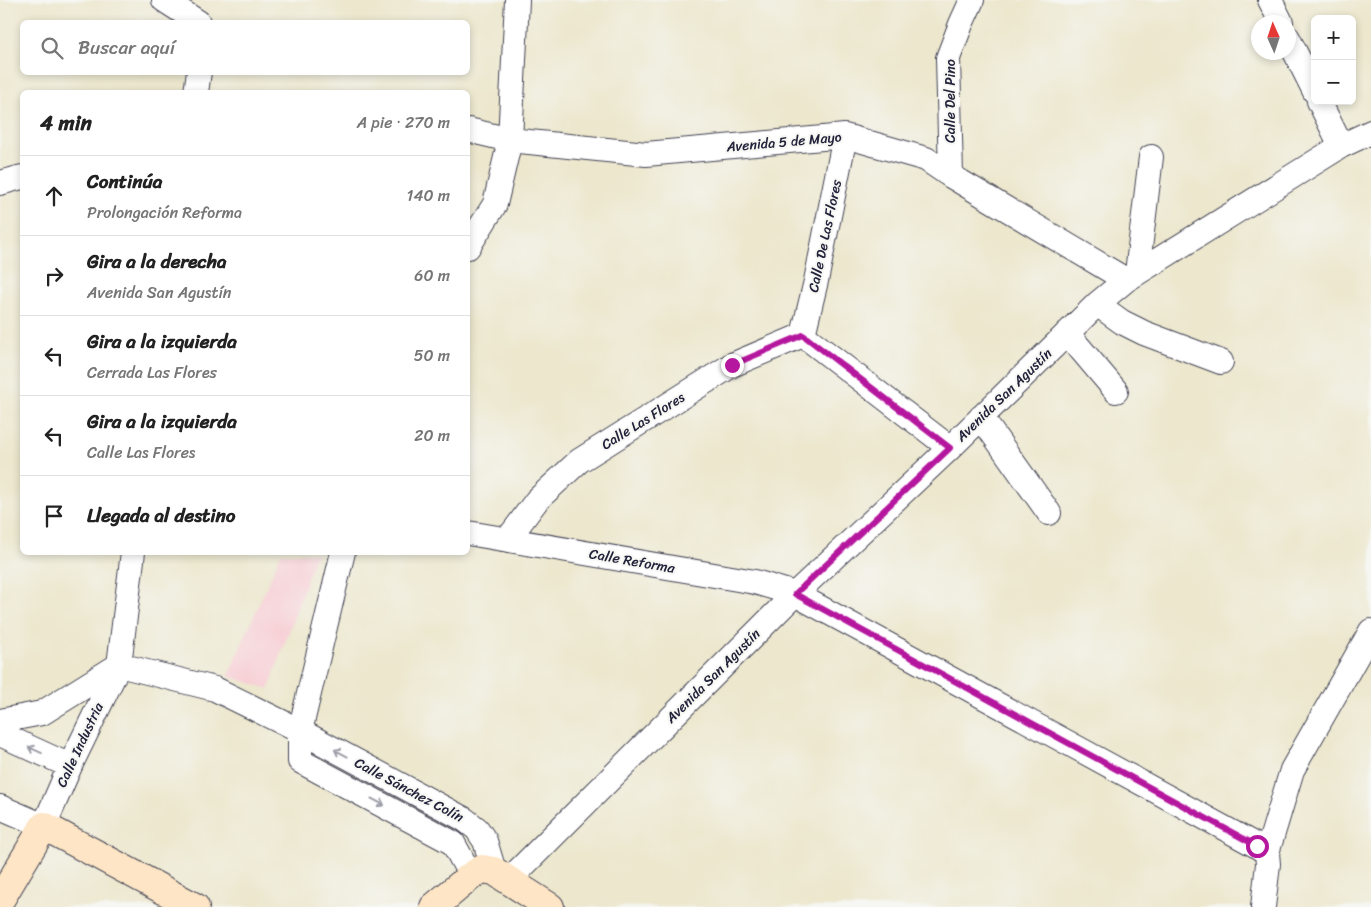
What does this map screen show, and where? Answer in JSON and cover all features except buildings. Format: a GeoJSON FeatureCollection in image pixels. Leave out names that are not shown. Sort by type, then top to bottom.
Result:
{"type":"FeatureCollection","features":[{"type":"Feature","properties":{"kind":"main road"},"geometry":{"type":"LineString","coordinates":[[44,826],[195,907]]}},
{"type":"Feature","properties":{"kind":"main road","name":"Calle Industria"},"geometry":{"type":"LineString","coordinates":[[0,900],[44,826]]}},
{"type":"Feature","properties":{"kind":"main road"},"geometry":{"type":"LineString","coordinates":[[434,907],[492,875],[550,907]]}},
{"type":"Feature","properties":{"kind":"street"},"geometry":{"type":"LineString","coordinates":[[164,0],[195,20]]}},
{"type":"Feature","properties":{"kind":"street"},"geometry":{"type":"LineString","coordinates":[[470,245],[495,204],[510,140],[518,0]]}},
{"type":"Feature","properties":{"kind":"street","name":"Calle Del Pino"},"geometry":{"type":"LineString","coordinates":[[951,176],[948,58],[960,24],[972,0]]}},
{"type":"Feature","properties":{"kind":"street"},"geometry":{"type":"LineString","coordinates":[[1270,0],[1278,15]]}},
{"type":"Feature","properties":{"kind":"street"},"geometry":{"type":"LineString","coordinates":[[1296,54],[1311,84]]}},
{"type":"Feature","properties":{"kind":"street"},"geometry":{"type":"LineString","coordinates":[[196,90],[199,75]]}},
{"type":"Feature","properties":{"kind":"street"},"geometry":{"type":"LineString","coordinates":[[1321,105],[1341,146]]}},
{"type":"Feature","properties":{"kind":"street","name":"Avenida 5 de Mayo"},"geometry":{"type":"LineString","coordinates":[[470,130],[510,140],[646,154],[845,136],[926,160],[951,176],[1132,277]]}},
{"type":"Feature","properties":{"kind":"street","name":"Calle De Las Flores"},"geometry":{"type":"LineString","coordinates":[[803,335],[816,281],[845,136]]}},
{"type":"Feature","properties":{"kind":"street","name":"Avenida San Agustín"},"geometry":{"type":"LineString","coordinates":[[492,875],[950,448],[1097,304],[1132,277],[1341,146],[1369,137]]}},
{"type":"Feature","properties":{"kind":"street"},"geometry":{"type":"LineString","coordinates":[[1132,277],[1150,157]]}},
{"type":"Feature","properties":{"kind":"street"},"geometry":{"type":"LineString","coordinates":[[0,183],[20,178]]}},
{"type":"Feature","properties":{"kind":"street"},"geometry":{"type":"LineString","coordinates":[[1097,304],[1122,322],[1144,333],[1221,362]]}},
{"type":"Feature","properties":{"kind":"street"},"geometry":{"type":"LineString","coordinates":[[1067,333],[1116,392]]}},
{"type":"Feature","properties":{"kind":"street"},"geometry":{"type":"LineString","coordinates":[[803,335],[950,448]]}},
{"type":"Feature","properties":{"kind":"street","name":"Calle Las Flores"},"geometry":{"type":"LineString","coordinates":[[508,540],[537,500],[579,461],[732,365],[803,335]]}},
{"type":"Feature","properties":{"kind":"street"},"geometry":{"type":"LineString","coordinates":[[981,417],[1049,513]]}},
{"type":"Feature","properties":{"kind":"street","name":"Calle Reforma"},"geometry":{"type":"LineString","coordinates":[[470,533],[756,582],[795,594],[1267,853]]}},
{"type":"Feature","properties":{"kind":"street","name":"Calle Industria"},"geometry":{"type":"LineString","coordinates":[[44,826],[70,766],[119,665],[133,555]]}},
{"type":"Feature","properties":{"kind":"street"},"geometry":{"type":"LineString","coordinates":[[300,731],[342,555]]}},
{"type":"Feature","properties":{"kind":"street"},"geometry":{"type":"LineString","coordinates":[[1263,907],[1268,864],[1267,853],[1292,770],[1371,631]]}},
{"type":"Feature","properties":{"kind":"street"},"geometry":{"type":"LineString","coordinates":[[0,721],[42,713],[119,665]]}},
{"type":"Feature","properties":{"kind":"street","name":"Calle Sánchez Colín"},"geometry":{"type":"LineString","coordinates":[[119,665],[215,689],[300,731],[464,819],[478,829],[485,841],[492,875]]}},
{"type":"Feature","properties":{"kind":"street"},"geometry":{"type":"LineString","coordinates":[[0,734],[70,766]]}},
{"type":"Feature","properties":{"kind":"street"},"geometry":{"type":"LineString","coordinates":[[0,807],[44,826]]}},
{"type":"Feature","properties":{"kind":"shaded area"},"geometry":{"type":"Polygon","coordinates":[[[280,555],[315,555],[269,689],[228,676],[280,555]]]}},
{"type":"Feature","properties":{"kind":"route"},"geometry":{"type":"LineString","coordinates":[[732,365],[803,335],[950,448],[795,594],[1257,846]]}}]}
